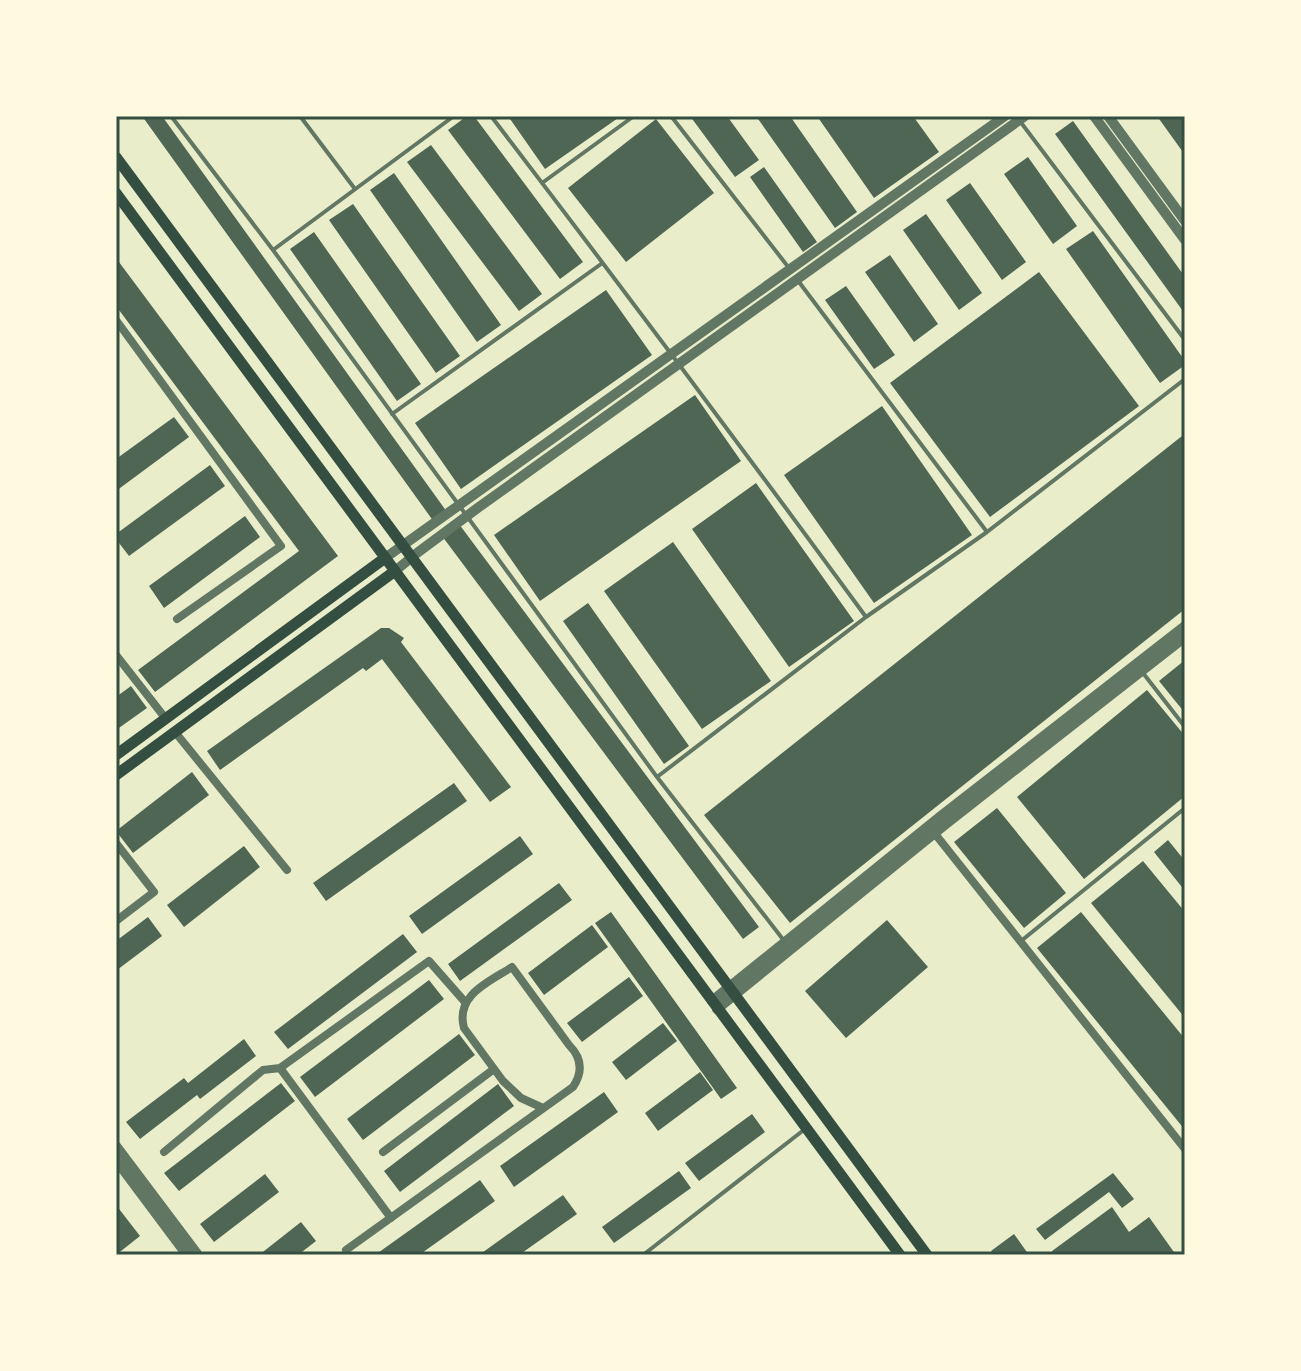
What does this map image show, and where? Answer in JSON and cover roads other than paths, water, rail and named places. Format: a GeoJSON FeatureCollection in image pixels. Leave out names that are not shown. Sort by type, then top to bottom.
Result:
{"type":"FeatureCollection","features":[{"type":"Feature","properties":{"kind":"main road"},"geometry":{"type":"LineString","coordinates":[[116,157],[927,1255]]}},
{"type":"Feature","properties":{"kind":"main road"},"geometry":{"type":"LineString","coordinates":[[116,193],[900,1255]]}},
{"type":"Feature","properties":{"kind":"main road"},"geometry":{"type":"LineString","coordinates":[[116,755],[385,558]]}},
{"type":"Feature","properties":{"kind":"main road"},"geometry":{"type":"LineString","coordinates":[[116,775],[395,571]]}},
{"type":"Feature","properties":{"kind":"street"},"geometry":{"type":"LineString","coordinates":[[793,275],[1005,116]]}},
{"type":"Feature","properties":{"kind":"street"},"geometry":{"type":"LineString","coordinates":[[1094,116],[1185,240]]}},
{"type":"Feature","properties":{"kind":"street"},"geometry":{"type":"LineString","coordinates":[[1108,116],[1185,221]]}},
{"type":"Feature","properties":{"kind":"street"},"geometry":{"type":"LineString","coordinates":[[395,571],[676,359],[1020,117]]}},
{"type":"Feature","properties":{"kind":"street"},"geometry":{"type":"LineString","coordinates":[[116,320],[281,546],[177,619]]}},
{"type":"Feature","properties":{"kind":"street"},"geometry":{"type":"LineString","coordinates":[[385,558],[676,359]]}},
{"type":"Feature","properties":{"kind":"street"},"geometry":{"type":"LineString","coordinates":[[1139,668],[1185,626]]}},
{"type":"Feature","properties":{"kind":"street"},"geometry":{"type":"LineString","coordinates":[[715,1005],[932,829],[1139,668],[1185,637]]}},
{"type":"Feature","properties":{"kind":"street"},"geometry":{"type":"LineString","coordinates":[[116,655],[166,719]]}},
{"type":"Feature","properties":{"kind":"street"},"geometry":{"type":"LineString","coordinates":[[175,732],[287,870]]}},
{"type":"Feature","properties":{"kind":"street"},"geometry":{"type":"LineString","coordinates":[[932,829],[1185,1149]]}},
{"type":"Feature","properties":{"kind":"street"},"geometry":{"type":"LineString","coordinates":[[116,843],[154,892],[116,921]]}},
{"type":"Feature","properties":{"kind":"street"},"geometry":{"type":"LineString","coordinates":[[164,1152],[263,1070],[280,1068],[429,961],[465,1002]]}},
{"type":"Feature","properties":{"kind":"street"},"geometry":{"type":"LineString","coordinates":[[346,1250],[573,1087],[578,1079],[580,1060],[576,1052],[512,967],[470,995],[465,1002],[462,1019],[464,1028],[503,1081],[521,1098],[543,1108]]}},
{"type":"Feature","properties":{"kind":"street"},"geometry":{"type":"LineString","coordinates":[[280,1068],[391,1218]]}},
{"type":"Feature","properties":{"kind":"street"},"geometry":{"type":"LineString","coordinates":[[383,1152],[494,1069]]}},
{"type":"Feature","properties":{"kind":"street"},"geometry":{"type":"LineString","coordinates":[[116,1146],[198,1255]]}},
{"type":"Feature","properties":{"kind":"street"},"geometry":{"type":"LineString","coordinates":[[116,1160],[187,1255]]}},
{"type":"Feature","properties":{"kind":"lane"},"geometry":{"type":"LineString","coordinates":[[171,116],[273,250],[657,777],[788,946]]}},
{"type":"Feature","properties":{"kind":"lane"},"geometry":{"type":"LineString","coordinates":[[300,116],[355,189]]}},
{"type":"Feature","properties":{"kind":"lane"},"geometry":{"type":"LineString","coordinates":[[273,250],[454,116]]}},
{"type":"Feature","properties":{"kind":"lane"},"geometry":{"type":"LineString","coordinates":[[491,116],[676,359],[866,617]]}},
{"type":"Feature","properties":{"kind":"lane"},"geometry":{"type":"LineString","coordinates":[[542,183],[634,116]]}},
{"type":"Feature","properties":{"kind":"lane"},"geometry":{"type":"LineString","coordinates":[[671,116],[987,532]]}},
{"type":"Feature","properties":{"kind":"lane"},"geometry":{"type":"LineString","coordinates":[[1020,117],[1185,340]]}},
{"type":"Feature","properties":{"kind":"lane"},"geometry":{"type":"LineString","coordinates":[[392,414],[602,264]]}},
{"type":"Feature","properties":{"kind":"lane"},"geometry":{"type":"LineString","coordinates":[[657,777],[866,617],[987,532],[1185,379]]}},
{"type":"Feature","properties":{"kind":"lane"},"geometry":{"type":"LineString","coordinates":[[1139,668],[1185,727]]}},
{"type":"Feature","properties":{"kind":"lane"},"geometry":{"type":"LineString","coordinates":[[1021,941],[1185,808]]}},
{"type":"Feature","properties":{"kind":"lane"},"geometry":{"type":"LineString","coordinates":[[643,1255],[807,1128]]}}]}
